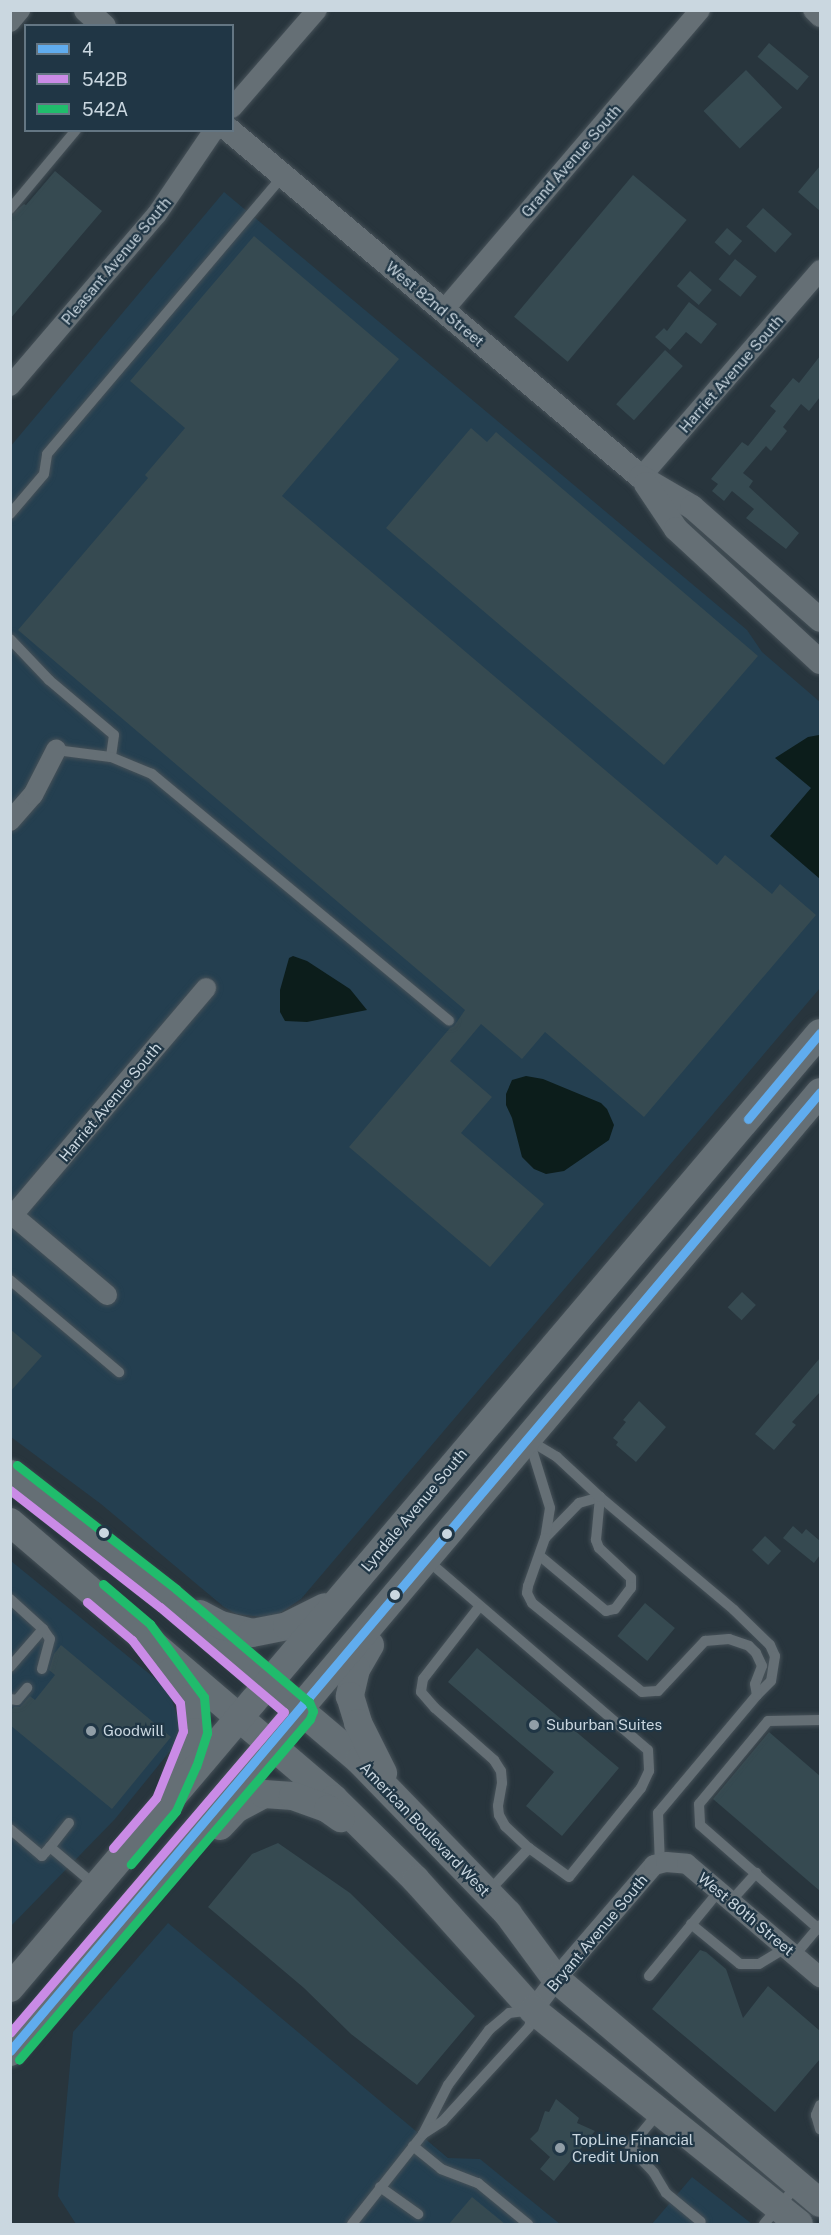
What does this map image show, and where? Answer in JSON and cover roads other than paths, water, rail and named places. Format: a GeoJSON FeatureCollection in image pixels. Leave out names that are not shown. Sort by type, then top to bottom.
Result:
{"type":"FeatureCollection","features":[{"type":"Feature","properties":{"kind":"main road","name":"Lyndale Avenue South"},"geometry":{"type":"LineString","coordinates":[[10,1988],[820,1034]]}},
{"type":"Feature","properties":{"kind":"main road"},"geometry":{"type":"LineString","coordinates":[[10,2052],[301,1711],[820,1092]]}},
{"type":"Feature","properties":{"kind":"main road","name":"American Boulevard West"},"geometry":{"type":"LineString","coordinates":[[14,1484],[168,1598],[358,1760],[507,1914],[556,1979],[820,2203]]}},
{"type":"Feature","properties":{"kind":"main road"},"geometry":{"type":"LineString","coordinates":[[10,1522],[334,1798],[423,1887],[533,2010],[659,2111],[780,2219]]}},
{"type":"Feature","properties":{"kind":"main road"},"geometry":{"type":"LineString","coordinates":[[168,1598],[221,1625],[252,1633],[287,1626],[337,1601]]}},
{"type":"Feature","properties":{"kind":"main road"},"geometry":{"type":"LineString","coordinates":[[375,1623],[369,1651],[356,1669],[351,1696],[358,1724],[368,1747],[397,1798]]}},
{"type":"Feature","properties":{"kind":"main road"},"geometry":{"type":"LineString","coordinates":[[141,1632],[192,1698],[195,1732],[166,1804]]}},
{"type":"Feature","properties":{"kind":"main road"},"geometry":{"type":"LineString","coordinates":[[179,1854],[212,1834],[236,1809],[264,1794],[293,1796],[328,1809],[376,1840]]}},
{"type":"Feature","properties":{"kind":"street"},"geometry":{"type":"LineString","coordinates":[[10,22],[20,10]]}},
{"type":"Feature","properties":{"kind":"street"},"geometry":{"type":"LineString","coordinates":[[86,10],[102,24]]}},
{"type":"Feature","properties":{"kind":"street"},"geometry":{"type":"LineString","coordinates":[[234,106],[317,10]]}},
{"type":"Feature","properties":{"kind":"street","name":"Grand Avenue South"},"geometry":{"type":"LineString","coordinates":[[443,311],[700,10]]}},
{"type":"Feature","properties":{"kind":"street"},"geometry":{"type":"LineString","coordinates":[[813,10],[820,17]]}},
{"type":"Feature","properties":{"kind":"street","name":"Pleasant Avenue South"},"geometry":{"type":"LineString","coordinates":[[10,386],[157,214],[213,132]]}},
{"type":"Feature","properties":{"kind":"street","name":"West 82nd Street"},"geometry":{"type":"LineString","coordinates":[[231,132],[641,477],[692,507],[820,620]]}},
{"type":"Feature","properties":{"kind":"street","name":"Harriet Avenue South"},"geometry":{"type":"LineString","coordinates":[[641,477],[820,270]]}},
{"type":"Feature","properties":{"kind":"street","name":"West 82nd Street"},"geometry":{"type":"LineString","coordinates":[[641,477],[676,529],[820,662]]}},
{"type":"Feature","properties":{"kind":"street"},"geometry":{"type":"LineString","coordinates":[[10,821],[33,795],[56,750]]}},
{"type":"Feature","properties":{"kind":"street","name":"Harriet Avenue South"},"geometry":{"type":"LineString","coordinates":[[12,1214],[206,988]]}},
{"type":"Feature","properties":{"kind":"street"},"geometry":{"type":"LineString","coordinates":[[12,1214],[107,1295]]}},
{"type":"Feature","properties":{"kind":"street","name":"West 80th Street"},"geometry":{"type":"LineString","coordinates":[[663,1863],[687,1864],[820,1977]]}},
{"type":"Feature","properties":{"kind":"street","name":"Bryant Avenue South"},"geometry":{"type":"LineString","coordinates":[[533,2010],[556,1979],[654,1865],[663,1863]]}},
{"type":"Feature","properties":{"kind":"lane"},"geometry":{"type":"LineString","coordinates":[[10,209],[74,132]]}},
{"type":"Feature","properties":{"kind":"lane"},"geometry":{"type":"LineString","coordinates":[[10,514],[44,474],[47,454],[283,176]]}},
{"type":"Feature","properties":{"kind":"lane"},"geometry":{"type":"LineString","coordinates":[[10,639],[49,680],[114,735],[111,757]]}},
{"type":"Feature","properties":{"kind":"lane"},"geometry":{"type":"LineString","coordinates":[[56,750],[111,757],[133,765],[172,789],[449,1021]]}},
{"type":"Feature","properties":{"kind":"lane"},"geometry":{"type":"LineString","coordinates":[[10,1280],[119,1372]]}},
{"type":"Feature","properties":{"kind":"lane"},"geometry":{"type":"LineString","coordinates":[[529,1440],[557,1457],[600,1497],[734,1610],[770,1645],[775,1656],[775,1669],[771,1681],[658,1813],[663,1863]]}},
{"type":"Feature","properties":{"kind":"lane"},"geometry":{"type":"LineString","coordinates":[[529,1440],[550,1508],[540,1556],[528,1586],[527,1593],[532,1603],[642,1692],[658,1691],[705,1641],[729,1638],[748,1646],[756,1653],[762,1666],[755,1683],[757,1695]]}},
{"type":"Feature","properties":{"kind":"lane"},"geometry":{"type":"LineString","coordinates":[[545,1538],[579,1503],[600,1497]]}},
{"type":"Feature","properties":{"kind":"lane"},"geometry":{"type":"LineString","coordinates":[[540,1556],[604,1610],[615,1609],[633,1582],[625,1571],[599,1548],[596,1540],[600,1497]]}},
{"type":"Feature","properties":{"kind":"lane"},"geometry":{"type":"LineString","coordinates":[[427,1560],[648,1750],[649,1772],[641,1788],[569,1877],[529,1848],[505,1826],[499,1815],[498,1806],[502,1783],[501,1771],[494,1760],[435,1708],[421,1692],[423,1679],[479,1607]]}},
{"type":"Feature","properties":{"kind":"lane"},"geometry":{"type":"LineString","coordinates":[[10,1599],[43,1629],[50,1639],[42,1670]]}},
{"type":"Feature","properties":{"kind":"lane"},"geometry":{"type":"LineString","coordinates":[[10,1667],[43,1629]]}},
{"type":"Feature","properties":{"kind":"lane"},"geometry":{"type":"LineString","coordinates":[[10,1699],[17,1700],[27,1688]]}},
{"type":"Feature","properties":{"kind":"lane"},"geometry":{"type":"LineString","coordinates":[[691,1924],[740,1964],[759,1964],[790,1951],[820,1928],[700,1825],[699,1804],[768,1721],[820,1720]]}},
{"type":"Feature","properties":{"kind":"lane"},"geometry":{"type":"LineString","coordinates":[[46,1852],[69,1823]]}},
{"type":"Feature","properties":{"kind":"lane"},"geometry":{"type":"LineString","coordinates":[[10,1829],[96,1887]]}},
{"type":"Feature","properties":{"kind":"lane"},"geometry":{"type":"LineString","coordinates":[[487,1894],[529,1848]]}},
{"type":"Feature","properties":{"kind":"lane"},"geometry":{"type":"LineString","coordinates":[[649,1976],[691,1924],[756,1873]]}},
{"type":"Feature","properties":{"kind":"lane"},"geometry":{"type":"LineString","coordinates":[[352,2224],[423,2134],[448,2085],[489,2030],[509,2013],[533,2010],[529,2027],[443,2121],[423,2134]]}},
{"type":"Feature","properties":{"kind":"lane"},"geometry":{"type":"LineString","coordinates":[[820,2105],[816,2115],[820,2130]]}},
{"type":"Feature","properties":{"kind":"lane"},"geometry":{"type":"LineString","coordinates":[[659,2111],[630,2147],[654,2173],[666,2193],[701,2222]]}},
{"type":"Feature","properties":{"kind":"lane"},"geometry":{"type":"LineString","coordinates":[[413,2146],[441,2169],[478,2183],[528,2224]]}},
{"type":"Feature","properties":{"kind":"lane"},"geometry":{"type":"LineString","coordinates":[[780,2219],[798,2184]]}},
{"type":"Feature","properties":{"kind":"lane"},"geometry":{"type":"LineString","coordinates":[[380,2187],[418,2214]]}},
{"type":"Feature","properties":{"kind":"place","name":"Suburban Suites"},"geometry":{"type":"Point","coordinates":[534,1725]}},
{"type":"Feature","properties":{"kind":"place","name":"Goodwill"},"geometry":{"type":"Point","coordinates":[91,1731]}},
{"type":"Feature","properties":{"kind":"place","name":"TopLine Financial Credit Union"},"geometry":{"type":"Point","coordinates":[560,2148]}}]}
